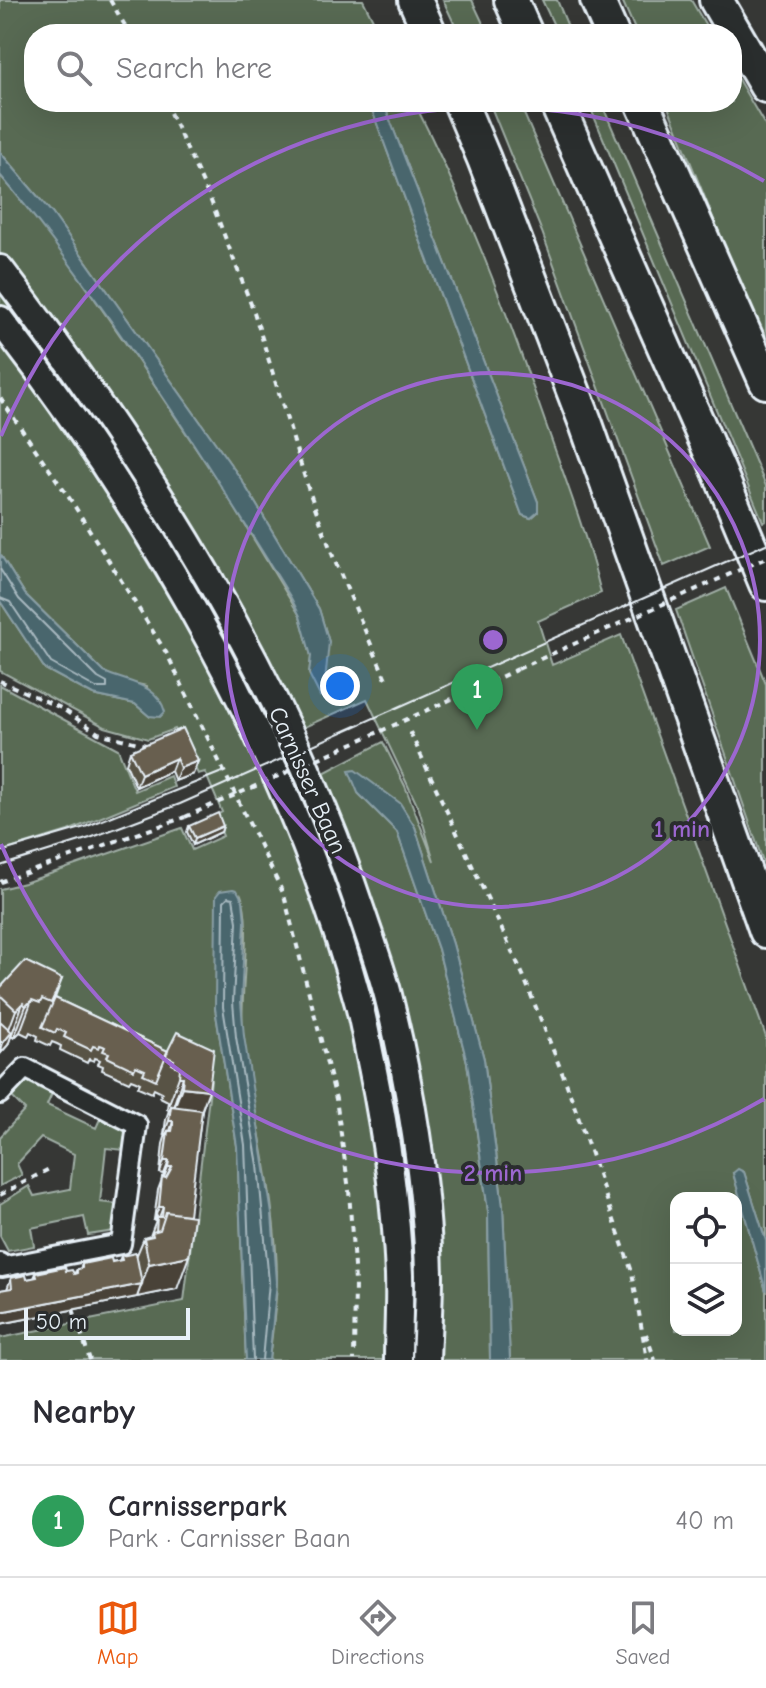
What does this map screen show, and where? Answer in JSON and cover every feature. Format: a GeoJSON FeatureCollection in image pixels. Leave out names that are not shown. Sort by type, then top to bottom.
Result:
{"type":"FeatureCollection","features":[{"type":"Feature","properties":{"kind":"highway"},"geometry":{"type":"LineString","coordinates":[[415,0],[426,24]]}},
{"type":"Feature","properties":{"kind":"highway"},"geometry":{"type":"LineString","coordinates":[[511,0],[522,24]]}},
{"type":"Feature","properties":{"kind":"highway"},"geometry":{"type":"LineString","coordinates":[[597,0],[608,24]]}},
{"type":"Feature","properties":{"kind":"highway"},"geometry":{"type":"LineString","coordinates":[[716,0],[730,24]]}},
{"type":"Feature","properties":{"kind":"highway"},"geometry":{"type":"LineString","coordinates":[[742,45],[766,86]]}},
{"type":"Feature","properties":{"kind":"highway"},"geometry":{"type":"LineString","coordinates":[[464,112],[591,438],[766,931]]}},
{"type":"Feature","properties":{"kind":"highway"},"geometry":{"type":"LineString","coordinates":[[560,112],[766,584]]}},
{"type":"Feature","properties":{"kind":"highway"},"geometry":{"type":"LineString","coordinates":[[646,112],[766,382]]}},
{"type":"Feature","properties":{"kind":"main road","name":"Carnisser Baan"},"geometry":{"type":"LineString","coordinates":[[0,269],[68,358],[158,495],[284,723],[338,842],[388,993],[417,1135],[429,1274],[426,1360]]}},
{"type":"Feature","properties":{"kind":"main road","name":"Carnisser Baan"},"geometry":{"type":"LineString","coordinates":[[0,320],[43,376],[132,511],[202,628],[258,735],[309,850],[359,1002],[387,1139],[399,1276],[398,1360]]}},
{"type":"Feature","properties":{"kind":"street"},"geometry":{"type":"LineString","coordinates":[[0,1094],[25,1068],[137,1125],[121,1244],[2,1267],[0,1263]]}},
{"type":"Feature","properties":{"kind":"path"},"geometry":{"type":"LineString","coordinates":[[110,0],[124,24]]}},
{"type":"Feature","properties":{"kind":"path"},"geometry":{"type":"LineString","coordinates":[[170,112],[211,201],[254,312],[308,488],[386,679]]}},
{"type":"Feature","properties":{"kind":"path"},"geometry":{"type":"LineString","coordinates":[[0,398],[72,502],[167,654],[284,895],[338,1114],[349,1190],[355,1282],[354,1360]]}},
{"type":"Feature","properties":{"kind":"path"},"geometry":{"type":"LineString","coordinates":[[0,882],[185,817],[766,558]]}},
{"type":"Feature","properties":{"kind":"path"},"geometry":{"type":"LineString","coordinates":[[0,681],[61,708],[98,733],[144,746],[155,742]]}},
{"type":"Feature","properties":{"kind":"path"},"geometry":{"type":"LineString","coordinates":[[410,732],[523,975],[554,1051],[632,1272],[647,1360]]}},
{"type":"Feature","properties":{"kind":"path"},"geometry":{"type":"LineString","coordinates":[[0,1195],[51,1168]]}},
{"type":"Feature","properties":{"kind":"path"},"geometry":{"type":"LineString","coordinates":[[73,1309],[90,1360]]}},
{"type":"Feature","properties":{"kind":"path"},"geometry":{"type":"LineString","coordinates":[[642,1320],[655,1360]]}},
{"type":"Feature","properties":{"kind":"green space"},"geometry":{"type":"Polygon","coordinates":[[[0,0],[363,0],[375,24],[24,24],[24,112],[373,112],[522,515],[531,518],[538,512],[538,502],[387,112],[419,112],[499,294],[574,503],[601,593],[538,621],[552,665],[621,635],[766,1037],[766,1241],[744,1172],[733,1173],[738,1192],[670,1192],[670,1336],[742,1336],[742,1205],[766,1291],[766,1360],[510,1360],[503,1207],[484,1059],[453,944],[415,827],[358,793],[397,832],[438,949],[467,1062],[488,1211],[490,1360],[433,1360],[413,1085],[314,778],[383,742],[405,786],[434,861],[419,809],[367,699],[293,732],[204,569],[0,269],[0,175],[41,222],[224,490],[300,616],[311,656],[309,674],[329,642],[319,609],[241,479],[52,213],[0,152],[0,0]]]}},
{"type":"Feature","properties":{"kind":"green space"},"geometry":{"type":"Polygon","coordinates":[[[443,0],[472,0],[483,24],[454,24],[443,0]]]}},
{"type":"Feature","properties":{"kind":"green space"},"geometry":{"type":"Polygon","coordinates":[[[542,0],[557,0],[567,24],[553,24],[542,0]]]}},
{"type":"Feature","properties":{"kind":"green space"},"geometry":{"type":"Polygon","coordinates":[[[622,0],[691,0],[705,24],[633,24],[622,0]]]}},
{"type":"Feature","properties":{"kind":"green space"},"geometry":{"type":"Polygon","coordinates":[[[742,86],[766,127],[766,348],[670,112],[742,112],[742,86]]]}},
{"type":"Feature","properties":{"kind":"green space"},"geometry":{"type":"Polygon","coordinates":[[[493,112],[523,112],[710,546],[664,566],[542,232],[493,112]]]}},
{"type":"Feature","properties":{"kind":"green space"},"geometry":{"type":"Polygon","coordinates":[[[592,112],[605,112],[766,486],[766,521],[763,522],[592,112]]]}},
{"type":"Feature","properties":{"kind":"green space"},"geometry":{"type":"Polygon","coordinates":[[[0,283],[145,489],[268,710],[371,959],[417,1196],[422,1360],[404,1360],[383,1076],[257,724],[0,308],[0,283]]]}},
{"type":"Feature","properties":{"kind":"green space"},"geometry":{"type":"Polygon","coordinates":[[[0,340],[108,497],[190,633],[272,795],[314,895],[363,1061],[389,1253],[389,1360],[269,1360],[277,1281],[276,1250],[269,1188],[243,1034],[246,923],[241,895],[215,1008],[237,1146],[246,1360],[0,1360],[0,1338],[184,1301],[211,1080],[12,987],[0,994],[0,889],[182,828],[192,850],[223,836],[215,816],[222,812],[205,772],[198,774],[175,729],[148,739],[105,727],[0,671],[0,601],[45,669],[93,695],[135,704],[149,716],[147,686],[119,680],[104,672],[25,594],[0,554],[0,340]]]}},
{"type":"Feature","properties":{"kind":"green space"},"geometry":{"type":"Polygon","coordinates":[[[726,588],[766,684],[766,870],[676,610],[726,588]]]}},
{"type":"Feature","properties":{"kind":"green space"},"geometry":{"type":"Polygon","coordinates":[[[0,685],[118,749],[135,791],[170,776],[174,787],[68,831],[0,852],[0,685]]]}},
{"type":"Feature","properties":{"kind":"green space"},"geometry":{"type":"Polygon","coordinates":[[[30,1078],[54,1089],[47,1105],[96,1128],[103,1112],[127,1124],[124,1150],[106,1148],[100,1202],[118,1204],[114,1231],[88,1235],[84,1217],[31,1228],[34,1246],[8,1251],[0,1236],[0,1204],[29,1186],[34,1196],[70,1189],[74,1154],[41,1138],[17,1164],[22,1175],[0,1186],[0,1137],[25,1110],[12,1097],[30,1078]]]}},
{"type":"Feature","properties":{"kind":"water"},"geometry":{"type":"Polygon","coordinates":[[[373,112],[387,112],[538,502],[538,512],[531,518],[522,515],[373,112]]]}},
{"type":"Feature","properties":{"kind":"water"},"geometry":{"type":"Polygon","coordinates":[[[0,152],[52,213],[241,479],[319,609],[329,642],[324,692],[320,696],[309,674],[311,656],[300,616],[291,598],[203,458],[111,321],[0,175],[0,152]]]}},
{"type":"Feature","properties":{"kind":"water"},"geometry":{"type":"Polygon","coordinates":[[[0,554],[25,594],[104,672],[149,690],[161,702],[165,712],[160,717],[149,716],[135,704],[93,695],[45,669],[0,601],[0,554]]]}},
{"type":"Feature","properties":{"kind":"water"},"geometry":{"type":"Polygon","coordinates":[[[355,770],[400,803],[415,827],[453,944],[484,1059],[503,1207],[510,1360],[490,1360],[488,1211],[467,1062],[438,949],[397,832],[358,793],[349,771],[355,770]]]}},
{"type":"Feature","properties":{"kind":"water"},"geometry":{"type":"Polygon","coordinates":[[[237,890],[243,901],[245,922],[241,1002],[244,1036],[272,1214],[277,1282],[269,1360],[246,1360],[237,1146],[215,1008],[216,896],[220,891],[237,890]]]}},
{"type":"Feature","properties":{"kind":"water"},"geometry":{"type":"Polygon","coordinates":[[[738,1169],[744,1172],[766,1241],[766,1291],[742,1205],[742,1192],[738,1192],[733,1173],[738,1169]]]}},
{"type":"Feature","properties":{"kind":"building"},"geometry":{"type":"Polygon","coordinates":[[[183,728],[198,761],[180,768],[176,758],[141,774],[130,751],[183,728]]]}},
{"type":"Feature","properties":{"kind":"building"},"geometry":{"type":"Polygon","coordinates":[[[218,813],[223,826],[195,838],[189,826],[218,813]]]}},
{"type":"Feature","properties":{"kind":"building"},"geometry":{"type":"Polygon","coordinates":[[[25,961],[62,979],[51,1003],[42,999],[40,1003],[32,1000],[16,1010],[0,995],[0,988],[25,961]]]}},
{"type":"Feature","properties":{"kind":"building"},"geometry":{"type":"Polygon","coordinates":[[[55,998],[168,1051],[156,1080],[143,1074],[145,1070],[136,1066],[134,1070],[107,1057],[109,1053],[103,1051],[103,1046],[93,1046],[91,1050],[64,1037],[66,1033],[62,1031],[57,1029],[55,1033],[42,1027],[55,998]]]}},
{"type":"Feature","properties":{"kind":"building"},"geometry":{"type":"Polygon","coordinates":[[[0,1021],[12,1032],[3,1043],[0,1041],[0,1021]]]}},
{"type":"Feature","properties":{"kind":"building"},"geometry":{"type":"Polygon","coordinates":[[[177,1032],[214,1049],[209,1090],[182,1087],[180,1068],[172,1064],[174,1060],[165,1056],[177,1032]]]}},
{"type":"Feature","properties":{"kind":"building"},"geometry":{"type":"Polygon","coordinates":[[[171,1106],[202,1110],[189,1215],[166,1212],[160,1230],[156,1231],[157,1217],[162,1217],[163,1207],[159,1207],[162,1177],[166,1178],[172,1167],[168,1167],[169,1161],[164,1161],[168,1131],[172,1131],[173,1126],[173,1121],[169,1121],[171,1106]]]}},
{"type":"Feature","properties":{"kind":"building"},"geometry":{"type":"Polygon","coordinates":[[[166,1212],[194,1216],[189,1256],[149,1264],[144,1238],[160,1230],[166,1212]]]}},
{"type":"Feature","properties":{"kind":"building"},"geometry":{"type":"Polygon","coordinates":[[[136,1253],[142,1284],[0,1312],[0,1290],[12,1288],[11,1278],[26,1275],[27,1279],[37,1277],[36,1273],[65,1267],[66,1271],[72,1270],[74,1274],[82,1268],[82,1264],[111,1258],[112,1262],[122,1260],[121,1256],[136,1253]]]}},
{"type":"Feature","properties":{"kind":"tram line"},"geometry":{"type":"LineString","coordinates":[[0,866],[90,838],[180,804],[766,544]]}},
{"type":"Feature","properties":{"kind":"tram line"},"geometry":{"type":"LineString","coordinates":[[0,852],[85,827],[222,772]]}},
{"type":"Feature","properties":{"kind":"place","name":"Carnisserpark"},"geometry":{"type":"Point","coordinates":[477,730]}}]}
